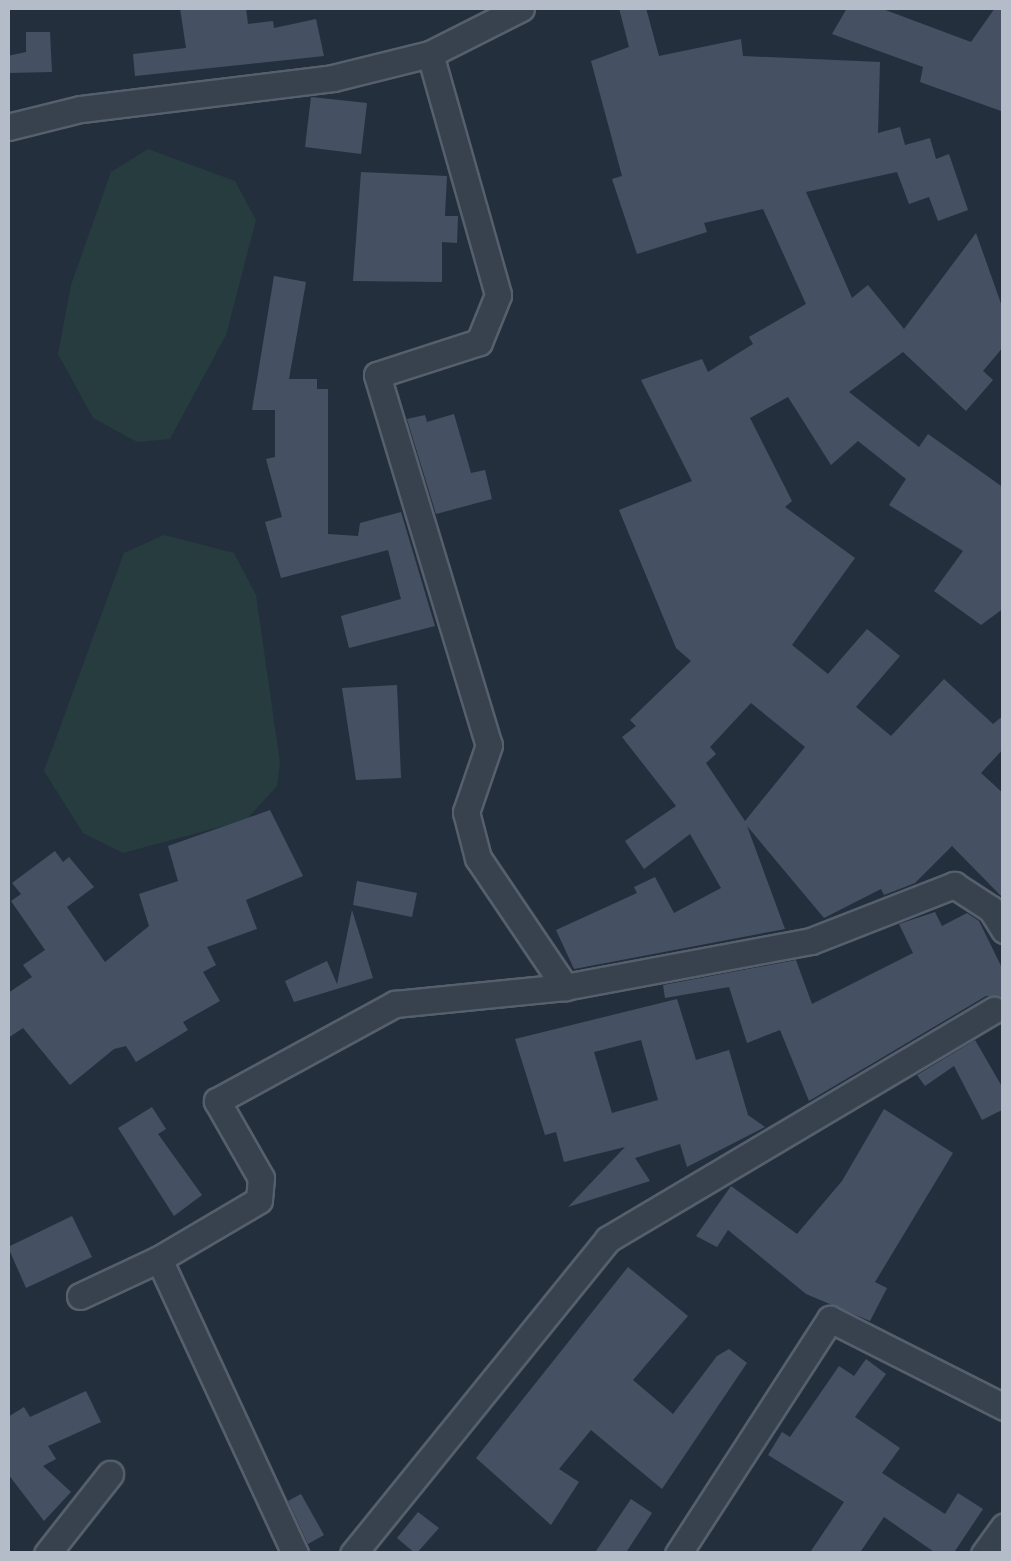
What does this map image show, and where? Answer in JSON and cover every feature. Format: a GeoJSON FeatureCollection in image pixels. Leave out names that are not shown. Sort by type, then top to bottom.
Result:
{"type":"FeatureCollection","features":[{"type":"Feature","properties":{"kind":"street"},"geometry":{"type":"LineString","coordinates":[[8,128],[81,109],[333,78],[430,54],[520,8]]}},
{"type":"Feature","properties":{"kind":"street"},"geometry":{"type":"LineString","coordinates":[[430,54],[498,296],[479,342],[377,375],[490,744],[466,812],[478,858],[565,988]]}},
{"type":"Feature","properties":{"kind":"street"},"geometry":{"type":"LineString","coordinates":[[80,1296],[159,1260],[238,1217],[264,1190],[220,1114],[218,1101],[226,1092],[395,1004],[565,988],[812,941],[954,885],[992,909],[1004,930]]}},
{"type":"Feature","properties":{"kind":"street"},"geometry":{"type":"LineString","coordinates":[[352,1554],[608,1239],[994,1010]]}},
{"type":"Feature","properties":{"kind":"street"},"geometry":{"type":"LineString","coordinates":[[159,1260],[295,1554]]}},
{"type":"Feature","properties":{"kind":"street"},"geometry":{"type":"LineString","coordinates":[[678,1554],[830,1318],[1004,1407]]}},
{"type":"Feature","properties":{"kind":"street"},"geometry":{"type":"LineString","coordinates":[[47,1554],[110,1474]]}},
{"type":"Feature","properties":{"kind":"street"},"geometry":{"type":"LineString","coordinates":[[984,1554],[1004,1526]]}},
{"type":"Feature","properties":{"kind":"green space"},"geometry":{"type":"Polygon","coordinates":[[[148,149],[235,181],[256,220],[226,335],[170,439],[137,442],[93,418],[58,354],[71,285],[111,172],[148,149]]]}},
{"type":"Feature","properties":{"kind":"green space"},"geometry":{"type":"Polygon","coordinates":[[[164,535],[234,553],[256,595],[280,763],[277,786],[246,820],[123,853],[83,833],[44,771],[124,553],[164,535]]]}},
{"type":"Feature","properties":{"kind":"building"},"geometry":{"type":"Polygon","coordinates":[[[180,8],[246,8],[248,24],[273,21],[274,28],[316,19],[324,56],[135,76],[133,54],[186,48],[180,8]]]}},
{"type":"Feature","properties":{"kind":"building"},"geometry":{"type":"Polygon","coordinates":[[[619,8],[646,8],[659,56],[741,39],[743,56],[880,62],[878,133],[900,127],[905,145],[930,138],[936,159],[949,154],[968,210],[938,221],[929,197],[909,204],[897,172],[806,192],[852,298],[868,285],[904,329],[976,233],[1004,312],[1004,346],[983,371],[993,380],[966,411],[903,352],[849,392],[919,447],[928,434],[1004,488],[1004,608],[981,625],[934,591],[963,551],[889,505],[906,479],[858,441],[831,465],[788,397],[750,418],[792,501],[785,507],[855,558],[792,645],[828,674],[867,629],[900,656],[856,707],[891,736],[944,679],[993,724],[1004,715],[1004,748],[981,773],[1004,794],[1004,899],[952,846],[915,883],[884,895],[881,889],[824,918],[747,826],[785,929],[574,969],[556,930],[637,893],[634,887],[655,877],[674,913],[721,888],[690,834],[644,869],[625,841],[676,806],[622,737],[636,726],[630,720],[691,661],[676,648],[619,510],[692,481],[641,380],[702,359],[708,372],[753,344],[749,337],[806,304],[763,209],[704,223],[707,232],[637,254],[612,179],[622,176],[591,61],[629,47],[619,8]],[[751,703],[710,747],[716,754],[706,763],[745,821],[805,747],[751,703]]]}},
{"type":"Feature","properties":{"kind":"building"},"geometry":{"type":"Polygon","coordinates":[[[847,8],[880,8],[971,42],[995,8],[1004,8],[1004,112],[920,82],[923,67],[832,34],[847,8]]]}},
{"type":"Feature","properties":{"kind":"building"},"geometry":{"type":"Polygon","coordinates":[[[26,32],[50,32],[52,72],[8,73],[8,56],[26,52],[26,32]]]}},
{"type":"Feature","properties":{"kind":"building"},"geometry":{"type":"Polygon","coordinates":[[[311,97],[367,103],[361,154],[305,147],[311,97]]]}},
{"type":"Feature","properties":{"kind":"building"},"geometry":{"type":"Polygon","coordinates":[[[361,172],[447,176],[445,216],[458,216],[457,243],[442,242],[442,282],[353,281],[361,172]]]}},
{"type":"Feature","properties":{"kind":"building"},"geometry":{"type":"Polygon","coordinates":[[[274,276],[306,282],[289,379],[317,379],[317,389],[328,389],[328,534],[358,536],[360,523],[401,512],[435,626],[349,648],[341,616],[401,599],[388,550],[281,578],[265,522],[282,517],[266,459],[275,457],[275,410],[252,410],[274,276]]]}},
{"type":"Feature","properties":{"kind":"building"},"geometry":{"type":"Polygon","coordinates":[[[454,414],[471,473],[485,470],[492,499],[436,514],[407,419],[425,415],[427,422],[454,414]]]}},
{"type":"Feature","properties":{"kind":"building"},"geometry":{"type":"Polygon","coordinates":[[[397,685],[401,778],[356,780],[342,688],[397,685]]]}},
{"type":"Feature","properties":{"kind":"building"},"geometry":{"type":"Polygon","coordinates":[[[270,810],[303,876],[246,900],[257,929],[207,947],[216,965],[203,972],[220,1001],[183,1022],[188,1030],[136,1062],[126,1046],[114,1049],[70,1085],[23,1028],[8,1038],[8,993],[32,977],[23,965],[45,950],[11,901],[21,894],[12,883],[55,851],[63,862],[69,857],[94,887],[67,907],[105,962],[149,926],[139,894],[178,881],[168,846],[270,810]]]}},
{"type":"Feature","properties":{"kind":"building"},"geometry":{"type":"Polygon","coordinates":[[[357,881],[417,893],[412,917],[353,905],[357,881]]]}},
{"type":"Feature","properties":{"kind":"building"},"geometry":{"type":"Polygon","coordinates":[[[352,910],[373,978],[294,1002],[285,981],[327,961],[337,984],[352,910]]]}},
{"type":"Feature","properties":{"kind":"building"},"geometry":{"type":"Polygon","coordinates":[[[935,912],[942,926],[967,913],[979,921],[1004,972],[1004,997],[986,996],[809,1101],[780,1030],[747,1043],[729,987],[665,998],[663,985],[796,960],[812,1004],[913,953],[899,924],[935,912]]]}},
{"type":"Feature","properties":{"kind":"building"},"geometry":{"type":"Polygon","coordinates":[[[677,999],[696,1060],[729,1050],[748,1115],[765,1127],[687,1167],[680,1144],[635,1158],[650,1181],[568,1207],[625,1147],[564,1162],[556,1132],[545,1135],[515,1039],[677,999]],[[641,1040],[594,1052],[612,1113],[658,1100],[641,1040]]]}},
{"type":"Feature","properties":{"kind":"building"},"geometry":{"type":"Polygon","coordinates":[[[975,1040],[1004,1090],[1004,1109],[982,1120],[954,1066],[925,1086],[917,1075],[975,1040]]]}},
{"type":"Feature","properties":{"kind":"building"},"geometry":{"type":"Polygon","coordinates":[[[152,1107],[166,1129],[158,1134],[202,1195],[174,1216],[118,1128],[152,1107]]]}},
{"type":"Feature","properties":{"kind":"building"},"geometry":{"type":"Polygon","coordinates":[[[884,1109],[953,1153],[875,1282],[887,1288],[870,1321],[806,1294],[728,1230],[717,1247],[696,1236],[731,1186],[797,1234],[842,1181],[884,1109]]]}},
{"type":"Feature","properties":{"kind":"building"},"geometry":{"type":"Polygon","coordinates":[[[72,1216],[92,1257],[26,1288],[8,1247],[72,1216]]]}},
{"type":"Feature","properties":{"kind":"building"},"geometry":{"type":"Polygon","coordinates":[[[628,1267],[688,1316],[633,1380],[673,1414],[717,1356],[729,1349],[747,1363],[662,1489],[591,1430],[559,1469],[579,1482],[551,1525],[476,1458],[628,1267]]]}},
{"type":"Feature","properties":{"kind":"building"},"geometry":{"type":"Polygon","coordinates":[[[866,1359],[886,1374],[855,1417],[900,1448],[882,1473],[945,1514],[958,1493],[983,1509],[953,1554],[937,1554],[884,1517],[859,1554],[809,1554],[844,1502],[768,1455],[782,1432],[790,1437],[839,1366],[854,1376],[866,1359]]]}},
{"type":"Feature","properties":{"kind":"building"},"geometry":{"type":"Polygon","coordinates":[[[86,1391],[101,1422],[48,1446],[56,1459],[43,1466],[71,1492],[44,1521],[8,1474],[8,1417],[24,1407],[30,1417],[86,1391]]]}},
{"type":"Feature","properties":{"kind":"building"},"geometry":{"type":"Polygon","coordinates":[[[301,1494],[324,1535],[308,1544],[288,1501],[301,1494]]]}},
{"type":"Feature","properties":{"kind":"building"},"geometry":{"type":"Polygon","coordinates":[[[631,1499],[652,1513],[625,1554],[594,1554],[631,1499]]]}},
{"type":"Feature","properties":{"kind":"building"},"geometry":{"type":"Polygon","coordinates":[[[418,1512],[439,1528],[416,1554],[397,1538],[418,1512]]]}}]}
